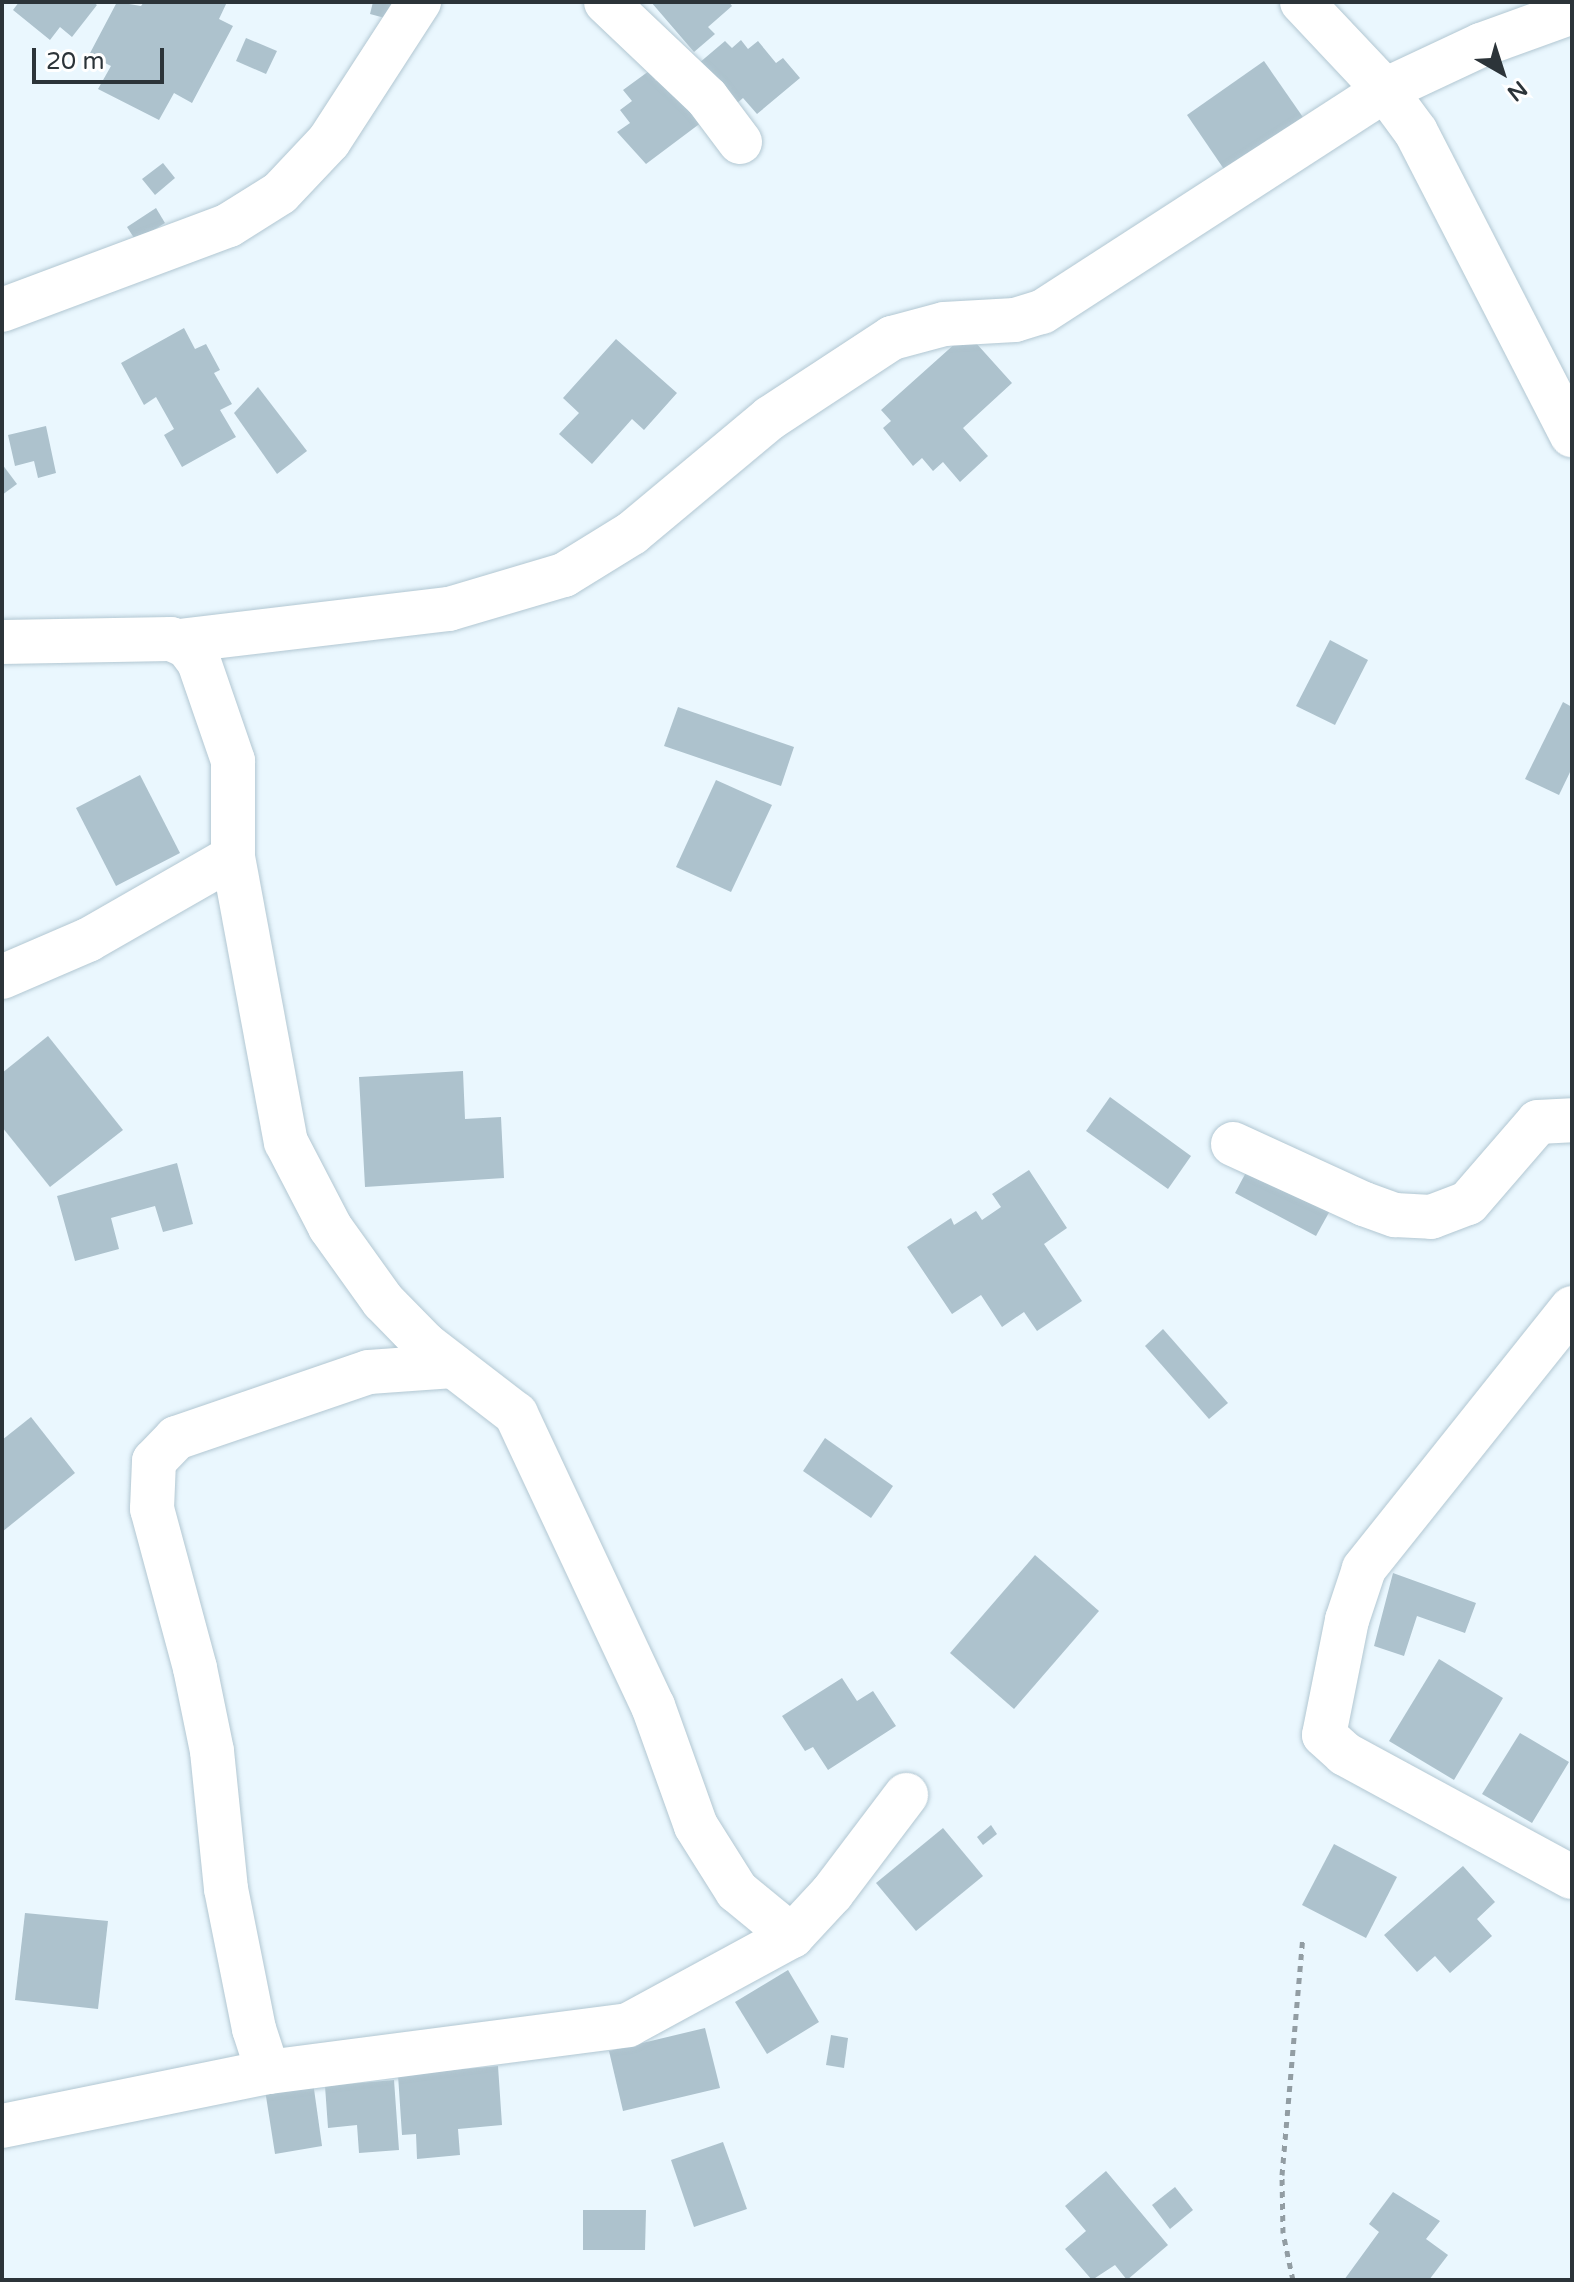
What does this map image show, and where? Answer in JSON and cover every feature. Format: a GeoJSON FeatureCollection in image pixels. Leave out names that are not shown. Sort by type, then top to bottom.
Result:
{"type":"FeatureCollection","features":[{"type":"Feature","properties":{"kind":"street"},"geometry":{"type":"LineString","coordinates":[[2,310],[229,225],[280,193],[329,141],[419,2]]}},
{"type":"Feature","properties":{"kind":"street"},"geometry":{"type":"LineString","coordinates":[[606,2],[707,98],[740,142]]}},
{"type":"Feature","properties":{"kind":"street"},"geometry":{"type":"LineString","coordinates":[[1302,2],[1385,90],[1436,164],[1572,435]]}},
{"type":"Feature","properties":{"kind":"street"},"geometry":{"type":"LineString","coordinates":[[2,642],[179,641],[449,609],[564,575],[632,533],[770,418],[892,338],[944,324],[1015,320],[1042,312],[1385,90],[1481,45],[1572,12]]}},
{"type":"Feature","properties":{"kind":"street"},"geometry":{"type":"LineString","coordinates":[[179,641],[199,662],[225,725],[233,761],[233,857],[286,1142],[330,1227],[383,1301],[453,1366],[516,1414],[653,1706],[696,1826],[737,1891],[792,1936]]}},
{"type":"Feature","properties":{"kind":"street"},"geometry":{"type":"LineString","coordinates":[[2,977],[100,933],[233,857]]}},
{"type":"Feature","properties":{"kind":"street"},"geometry":{"type":"LineString","coordinates":[[1233,1144],[1364,1204],[1395,1215],[1431,1217],[1468,1203],[1538,1122],[1572,1120]]}},
{"type":"Feature","properties":{"kind":"street"},"geometry":{"type":"LineString","coordinates":[[1572,1308],[1364,1569],[1347,1620],[1324,1735],[1345,1754],[1572,1877]]}},
{"type":"Feature","properties":{"kind":"street"},"geometry":{"type":"LineString","coordinates":[[268,2072],[254,2029],[226,1889],[212,1751],[195,1668],[152,1509],[155,1455],[176,1438],[369,1372],[453,1366]]}},
{"type":"Feature","properties":{"kind":"street"},"geometry":{"type":"LineString","coordinates":[[2,2126],[268,2072],[612,2030],[649,2016],[792,1936],[832,1893],[906,1795]]}},
{"type":"Feature","properties":{"kind":"path"},"geometry":{"type":"LineString","coordinates":[[1293,2280],[1283,2233],[1282,2175],[1303,1937]]}},
{"type":"Feature","properties":{"kind":"building"},"geometry":{"type":"Polygon","coordinates":[[[19,2],[93,2],[97,5],[72,37],[60,27],[50,40],[13,10],[19,2]]]}},
{"type":"Feature","properties":{"kind":"building"},"geometry":{"type":"Polygon","coordinates":[[[117,2],[141,6],[144,2],[227,2],[219,19],[233,26],[192,103],[174,93],[159,120],[98,89],[111,66],[89,55],[117,2]]]}},
{"type":"Feature","properties":{"kind":"building"},"geometry":{"type":"Polygon","coordinates":[[[373,2],[401,2],[396,21],[370,14],[373,2]]]}},
{"type":"Feature","properties":{"kind":"building"},"geometry":{"type":"Polygon","coordinates":[[[651,2],[729,2],[732,6],[708,27],[715,34],[694,52],[651,2]]]}},
{"type":"Feature","properties":{"kind":"building"},"geometry":{"type":"Polygon","coordinates":[[[246,38],[277,51],[266,74],[236,61],[246,38]]]}},
{"type":"Feature","properties":{"kind":"building"},"geometry":{"type":"Polygon","coordinates":[[[741,40],[748,49],[758,41],[776,63],[783,58],[800,78],[757,114],[743,98],[728,111],[692,69],[725,41],[732,48],[741,40]]]}},
{"type":"Feature","properties":{"kind":"building"},"geometry":{"type":"Polygon","coordinates":[[[1264,61],[1307,123],[1230,178],[1187,115],[1264,61]]]}},
{"type":"Feature","properties":{"kind":"building"},"geometry":{"type":"Polygon","coordinates":[[[649,71],[656,81],[665,75],[702,122],[646,164],[617,132],[630,123],[620,110],[632,101],[623,90],[649,71]]]}},
{"type":"Feature","properties":{"kind":"building"},"geometry":{"type":"Polygon","coordinates":[[[163,163],[175,178],[155,195],[142,179],[163,163]]]}},
{"type":"Feature","properties":{"kind":"building"},"geometry":{"type":"Polygon","coordinates":[[[156,208],[165,223],[136,241],[127,227],[156,208]]]}},
{"type":"Feature","properties":{"kind":"building"},"geometry":{"type":"Polygon","coordinates":[[[184,328],[195,349],[206,344],[220,370],[214,373],[232,404],[220,410],[236,437],[182,467],[164,435],[174,429],[156,397],[144,405],[121,363],[184,328]]]}},
{"type":"Feature","properties":{"kind":"building"},"geometry":{"type":"Polygon","coordinates":[[[967,333],[1012,383],[963,428],[988,456],[960,482],[943,462],[933,471],[922,458],[913,466],[883,428],[891,421],[881,410],[967,333]]]}},
{"type":"Feature","properties":{"kind":"building"},"geometry":{"type":"Polygon","coordinates":[[[616,339],[677,393],[644,430],[632,419],[592,464],[559,434],[579,413],[563,398],[616,339]]]}},
{"type":"Feature","properties":{"kind":"building"},"geometry":{"type":"Polygon","coordinates":[[[258,387],[307,451],[277,474],[234,413],[258,387]]]}},
{"type":"Feature","properties":{"kind":"building"},"geometry":{"type":"Polygon","coordinates":[[[46,426],[56,473],[38,478],[34,461],[15,466],[8,435],[46,426]]]}},
{"type":"Feature","properties":{"kind":"building"},"geometry":{"type":"Polygon","coordinates":[[[2,464],[17,484],[2,495],[2,464]]]}},
{"type":"Feature","properties":{"kind":"building"},"geometry":{"type":"Polygon","coordinates":[[[1330,640],[1368,660],[1335,725],[1296,706],[1330,640]]]}},
{"type":"Feature","properties":{"kind":"building"},"geometry":{"type":"Polygon","coordinates":[[[1563,702],[1572,707],[1572,768],[1559,795],[1525,779],[1563,702]]]}},
{"type":"Feature","properties":{"kind":"building"},"geometry":{"type":"Polygon","coordinates":[[[678,707],[794,747],[781,786],[664,746],[678,707]]]}},
{"type":"Feature","properties":{"kind":"building"},"geometry":{"type":"Polygon","coordinates":[[[140,775],[180,853],[116,886],[76,808],[140,775]]]}},
{"type":"Feature","properties":{"kind":"building"},"geometry":{"type":"Polygon","coordinates":[[[716,780],[772,805],[731,892],[676,867],[716,780]]]}},
{"type":"Feature","properties":{"kind":"building"},"geometry":{"type":"Polygon","coordinates":[[[48,1036],[123,1130],[50,1187],[2,1127],[2,1073],[48,1036]]]}},
{"type":"Feature","properties":{"kind":"building"},"geometry":{"type":"Polygon","coordinates":[[[463,1071],[465,1119],[501,1117],[504,1178],[365,1187],[359,1077],[463,1071]]]}},
{"type":"Feature","properties":{"kind":"building"},"geometry":{"type":"Polygon","coordinates":[[[1110,1097],[1191,1156],[1168,1189],[1086,1131],[1110,1097]]]}},
{"type":"Feature","properties":{"kind":"building"},"geometry":{"type":"Polygon","coordinates":[[[177,1163],[193,1224],[163,1232],[155,1206],[111,1218],[119,1249],[75,1261],[57,1196],[177,1163]]]}},
{"type":"Feature","properties":{"kind":"building"},"geometry":{"type":"Polygon","coordinates":[[[1251,1163],[1332,1207],[1316,1236],[1235,1193],[1251,1163]]]}},
{"type":"Feature","properties":{"kind":"building"},"geometry":{"type":"Polygon","coordinates":[[[1029,1170],[1067,1228],[1044,1244],[1082,1301],[1037,1331],[1024,1312],[1002,1327],[981,1295],[952,1314],[907,1247],[951,1218],[954,1225],[976,1211],[982,1220],[1001,1207],[992,1194],[1029,1170]]]}},
{"type":"Feature","properties":{"kind":"building"},"geometry":{"type":"Polygon","coordinates":[[[1163,1329],[1228,1403],[1209,1419],[1145,1346],[1163,1329]]]}},
{"type":"Feature","properties":{"kind":"building"},"geometry":{"type":"Polygon","coordinates":[[[31,1417],[75,1473],[2,1532],[2,1440],[31,1417]]]}},
{"type":"Feature","properties":{"kind":"building"},"geometry":{"type":"Polygon","coordinates":[[[825,1438],[893,1486],[871,1518],[803,1471],[825,1438]]]}},
{"type":"Feature","properties":{"kind":"building"},"geometry":{"type":"Polygon","coordinates":[[[1035,1555],[1099,1611],[1014,1709],[950,1653],[1035,1555]]]}},
{"type":"Feature","properties":{"kind":"building"},"geometry":{"type":"Polygon","coordinates":[[[1393,1573],[1476,1603],[1465,1633],[1417,1616],[1404,1656],[1374,1646],[1393,1573]]]}},
{"type":"Feature","properties":{"kind":"building"},"geometry":{"type":"Polygon","coordinates":[[[1439,1659],[1503,1698],[1454,1780],[1389,1741],[1439,1659]]]}},
{"type":"Feature","properties":{"kind":"building"},"geometry":{"type":"Polygon","coordinates":[[[842,1678],[857,1701],[873,1691],[896,1726],[828,1770],[813,1747],[805,1751],[782,1716],[842,1678]]]}},
{"type":"Feature","properties":{"kind":"building"},"geometry":{"type":"Polygon","coordinates":[[[1520,1733],[1569,1762],[1532,1823],[1482,1794],[1520,1733]]]}},
{"type":"Feature","properties":{"kind":"building"},"geometry":{"type":"Polygon","coordinates":[[[991,1825],[997,1834],[983,1845],[977,1837],[991,1825]]]}},
{"type":"Feature","properties":{"kind":"building"},"geometry":{"type":"Polygon","coordinates":[[[943,1828],[983,1876],[916,1931],[876,1883],[943,1828]]]}},
{"type":"Feature","properties":{"kind":"building"},"geometry":{"type":"Polygon","coordinates":[[[1334,1844],[1397,1877],[1366,1938],[1302,1905],[1334,1844]]]}},
{"type":"Feature","properties":{"kind":"building"},"geometry":{"type":"Polygon","coordinates":[[[1463,1866],[1495,1902],[1477,1919],[1492,1936],[1450,1973],[1435,1956],[1417,1972],[1384,1935],[1463,1866]]]}},
{"type":"Feature","properties":{"kind":"building"},"geometry":{"type":"Polygon","coordinates":[[[25,1913],[108,1921],[98,2009],[15,2000],[25,1913]]]}},
{"type":"Feature","properties":{"kind":"building"},"geometry":{"type":"Polygon","coordinates":[[[788,1970],[819,2022],[767,2054],[735,2002],[788,1970]]]}},
{"type":"Feature","properties":{"kind":"building"},"geometry":{"type":"Polygon","coordinates":[[[705,2028],[720,2088],[623,2111],[609,2051],[705,2028]]]}},
{"type":"Feature","properties":{"kind":"building"},"geometry":{"type":"Polygon","coordinates":[[[831,2035],[848,2038],[844,2068],[826,2065],[831,2035]]]}},
{"type":"Feature","properties":{"kind":"building"},"geometry":{"type":"Polygon","coordinates":[[[498,2066],[502,2125],[458,2129],[460,2155],[417,2159],[416,2134],[402,2135],[398,2075],[498,2066]]]}},
{"type":"Feature","properties":{"kind":"building"},"geometry":{"type":"Polygon","coordinates":[[[394,2080],[399,2150],[359,2153],[357,2125],[328,2128],[325,2086],[394,2080]]]}},
{"type":"Feature","properties":{"kind":"building"},"geometry":{"type":"Polygon","coordinates":[[[313,2082],[322,2146],[275,2154],[265,2090],[313,2082]]]}},
{"type":"Feature","properties":{"kind":"building"},"geometry":{"type":"Polygon","coordinates":[[[723,2142],[747,2209],[694,2227],[671,2160],[723,2142]]]}},
{"type":"Feature","properties":{"kind":"building"},"geometry":{"type":"Polygon","coordinates":[[[1106,2171],[1168,2245],[1127,2280],[1115,2265],[1092,2280],[1065,2249],[1086,2231],[1065,2206],[1106,2171]]]}},
{"type":"Feature","properties":{"kind":"building"},"geometry":{"type":"Polygon","coordinates":[[[1175,2187],[1193,2210],[1170,2229],[1152,2205],[1175,2187]]]}},
{"type":"Feature","properties":{"kind":"building"},"geometry":{"type":"Polygon","coordinates":[[[1393,2192],[1440,2221],[1426,2239],[1448,2255],[1429,2280],[1344,2280],[1379,2232],[1369,2224],[1393,2192]]]}},
{"type":"Feature","properties":{"kind":"building"},"geometry":{"type":"Polygon","coordinates":[[[583,2210],[646,2210],[645,2250],[583,2250],[583,2210]]]}}]}
